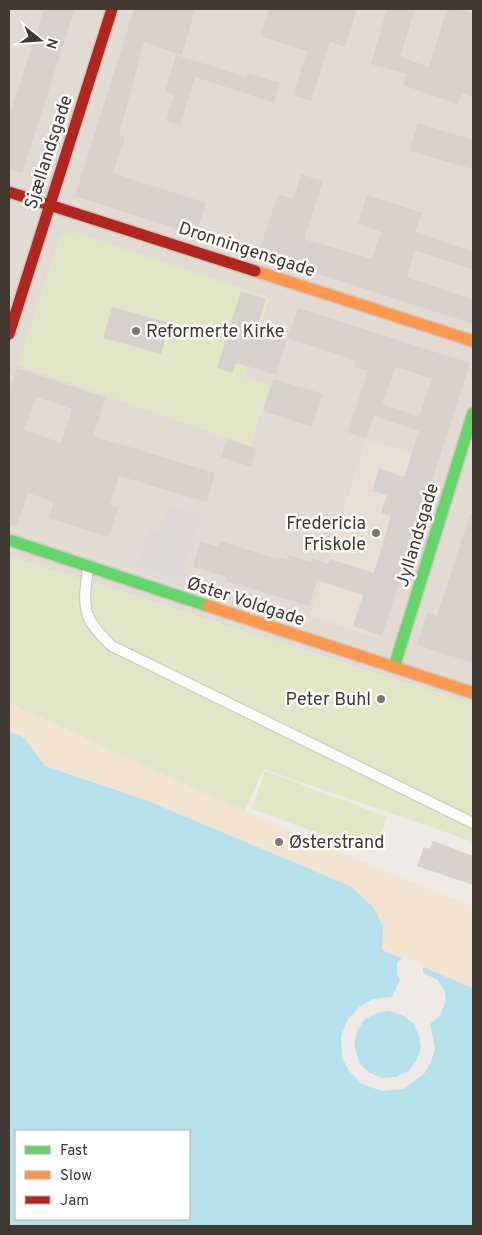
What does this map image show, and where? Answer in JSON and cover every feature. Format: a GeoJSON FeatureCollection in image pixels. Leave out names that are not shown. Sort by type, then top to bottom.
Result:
{"type":"FeatureCollection","features":[{"type":"Feature","properties":{"kind":"street","name":"Sjællandsgade"},"geometry":{"type":"LineString","coordinates":[[9,334],[21,282],[50,205],[112,9]]}},
{"type":"Feature","properties":{"kind":"street","name":"Dronningensgade"},"geometry":{"type":"LineString","coordinates":[[9,192],[473,341]]}},
{"type":"Feature","properties":{"kind":"street","name":"Jyllandsgade"},"geometry":{"type":"LineString","coordinates":[[394,667],[473,413]]}},
{"type":"Feature","properties":{"kind":"street","name":"Øster Voldgade"},"geometry":{"type":"LineString","coordinates":[[9,540],[473,693]]}},
{"type":"Feature","properties":{"kind":"lane"},"geometry":{"type":"LineString","coordinates":[[88,567],[85,593],[86,614],[94,629],[112,646],[473,823]]}},
{"type":"Feature","properties":{"kind":"shaded area"},"geometry":{"type":"Polygon","coordinates":[[[9,9],[473,9],[473,704],[9,556],[9,9]]]}},
{"type":"Feature","properties":{"kind":"shaded area","name":"Fredericia Friskole"},"geometry":{"type":"Polygon","coordinates":[[[366,439],[438,462],[381,639],[310,616],[366,439]]]}},
{"type":"Feature","properties":{"kind":"shaded area"},"geometry":{"type":"Polygon","coordinates":[[[169,506],[199,515],[181,579],[138,567],[149,529],[161,532],[169,506]]]}},
{"type":"Feature","properties":{"kind":"green space"},"geometry":{"type":"Polygon","coordinates":[[[74,232],[270,298],[244,377],[270,386],[250,446],[18,365],[61,234],[74,232]]]}},
{"type":"Feature","properties":{"kind":"green space"},"geometry":{"type":"Polygon","coordinates":[[[9,556],[473,704],[473,842],[264,769],[244,812],[9,703],[9,556]]]}},
{"type":"Feature","properties":{"kind":"green space"},"geometry":{"type":"Polygon","coordinates":[[[265,771],[387,817],[373,853],[252,809],[265,771]]]}},
{"type":"Feature","properties":{"kind":"sand","name":"Østerstrand"},"geometry":{"type":"Polygon","coordinates":[[[9,703],[239,809],[355,859],[473,906],[473,988],[381,950],[350,886],[148,801],[45,766],[23,737],[9,731],[9,703]]]}},
{"type":"Feature","properties":{"kind":"water"},"geometry":{"type":"Polygon","coordinates":[[[9,731],[23,737],[45,766],[148,801],[350,886],[373,907],[383,926],[382,950],[473,988],[473,1226],[9,1226],[9,731]]]}},
{"type":"Feature","properties":{"kind":"pier"},"geometry":{"type":"Polygon","coordinates":[[[403,957],[423,965],[423,973],[438,980],[445,992],[446,1001],[440,1016],[430,1024],[435,1048],[431,1062],[424,1074],[403,1089],[382,1091],[362,1084],[349,1071],[342,1058],[341,1036],[348,1019],[360,1006],[373,999],[392,997],[400,980],[397,974],[397,963],[403,957]],[[389,1011],[376,1013],[364,1020],[357,1031],[354,1045],[360,1064],[370,1073],[382,1078],[396,1077],[408,1071],[416,1061],[421,1048],[419,1035],[413,1023],[402,1015],[389,1011]]]}},
{"type":"Feature","properties":{"kind":"building"},"geometry":{"type":"Polygon","coordinates":[[[44,9],[75,9],[22,173],[9,169],[9,117],[44,9]]]}},
{"type":"Feature","properties":{"kind":"building"},"geometry":{"type":"Polygon","coordinates":[[[134,9],[195,9],[182,55],[144,42],[119,135],[125,137],[113,173],[206,203],[196,235],[75,196],[134,9]]]}},
{"type":"Feature","properties":{"kind":"building"},"geometry":{"type":"Polygon","coordinates":[[[269,9],[357,9],[345,47],[330,42],[311,101],[293,95],[307,51],[260,36],[269,9]]]}},
{"type":"Feature","properties":{"kind":"building"},"geometry":{"type":"Polygon","coordinates":[[[387,9],[415,9],[400,57],[429,67],[447,9],[459,9],[473,13],[473,97],[462,93],[458,104],[403,85],[407,74],[371,64],[387,9]]]}},
{"type":"Feature","properties":{"kind":"building"},"geometry":{"type":"Polygon","coordinates":[[[176,55],[246,77],[247,73],[280,83],[274,103],[195,77],[180,125],[166,121],[174,95],[165,92],[176,55]]]}},
{"type":"Feature","properties":{"kind":"building"},"geometry":{"type":"Polygon","coordinates":[[[418,123],[473,140],[473,169],[409,151],[418,123]]]}},
{"type":"Feature","properties":{"kind":"building"},"geometry":{"type":"Polygon","coordinates":[[[301,174],[323,181],[304,239],[372,259],[381,232],[358,224],[367,195],[422,213],[415,232],[473,252],[473,270],[415,250],[407,277],[473,300],[473,324],[258,254],[278,194],[294,199],[301,174]]]}},
{"type":"Feature","properties":{"kind":"building"},"geometry":{"type":"Polygon","coordinates":[[[241,291],[266,299],[256,330],[287,340],[276,375],[236,363],[233,373],[217,368],[241,291]]]}},
{"type":"Feature","properties":{"kind":"building","name":"Reformerte Kirke"},"geometry":{"type":"Polygon","coordinates":[[[112,307],[170,323],[161,354],[103,338],[112,307]]]}},
{"type":"Feature","properties":{"kind":"building"},"geometry":{"type":"Polygon","coordinates":[[[298,308],[470,363],[382,636],[353,626],[363,595],[317,580],[309,606],[226,581],[227,577],[193,567],[200,541],[218,547],[220,541],[276,559],[277,557],[287,560],[289,555],[311,562],[312,558],[328,564],[330,559],[374,573],[391,516],[381,513],[387,495],[372,491],[379,468],[404,477],[419,431],[374,416],[366,439],[348,432],[368,371],[354,367],[357,361],[288,338],[298,308]],[[396,367],[382,404],[419,416],[432,379],[396,367]]]}},
{"type":"Feature","properties":{"kind":"building"},"geometry":{"type":"Polygon","coordinates":[[[17,368],[106,398],[93,436],[215,473],[207,502],[119,476],[110,505],[118,508],[109,537],[49,518],[54,502],[28,493],[17,526],[9,525],[9,392],[17,368]],[[36,397],[24,430],[61,443],[72,409],[36,397]]]}},
{"type":"Feature","properties":{"kind":"building"},"geometry":{"type":"Polygon","coordinates":[[[274,379],[323,394],[312,427],[263,411],[274,379]]]}},
{"type":"Feature","properties":{"kind":"building"},"geometry":{"type":"Polygon","coordinates":[[[227,439],[257,449],[251,467],[221,457],[227,439]]]}},
{"type":"Feature","properties":{"kind":"building"},"geometry":{"type":"Polygon","coordinates":[[[470,514],[473,514],[473,663],[417,645],[427,612],[437,616],[470,514]]]}},
{"type":"Feature","properties":{"kind":"building"},"geometry":{"type":"Polygon","coordinates":[[[433,841],[473,856],[473,885],[417,866],[424,847],[430,849],[433,841]]]}},
{"type":"Feature","properties":{"kind":"traffic: fast"},"geometry":{"type":"LineString","coordinates":[[394,667],[473,413]]}},
{"type":"Feature","properties":{"kind":"traffic: fast"},"geometry":{"type":"LineString","coordinates":[[9,540],[208,606]]}},
{"type":"Feature","properties":{"kind":"traffic: slow"},"geometry":{"type":"LineString","coordinates":[[255,271],[473,341]]}},
{"type":"Feature","properties":{"kind":"traffic: slow"},"geometry":{"type":"LineString","coordinates":[[208,606],[473,693]]}},
{"type":"Feature","properties":{"kind":"traffic: jam"},"geometry":{"type":"LineString","coordinates":[[9,334],[112,9]]}},
{"type":"Feature","properties":{"kind":"traffic: jam"},"geometry":{"type":"LineString","coordinates":[[9,192],[255,271]]}},
{"type":"Feature","properties":{"kind":"place","name":"Reformerte Kirke"},"geometry":{"type":"Point","coordinates":[136,331]}},
{"type":"Feature","properties":{"kind":"place","name":"Fredericia Friskole"},"geometry":{"type":"Point","coordinates":[376,533]}},
{"type":"Feature","properties":{"kind":"place","name":"Peter Buhl"},"geometry":{"type":"Point","coordinates":[381,699]}},
{"type":"Feature","properties":{"kind":"place","name":"Østerstrand"},"geometry":{"type":"Point","coordinates":[279,842]}}]}
